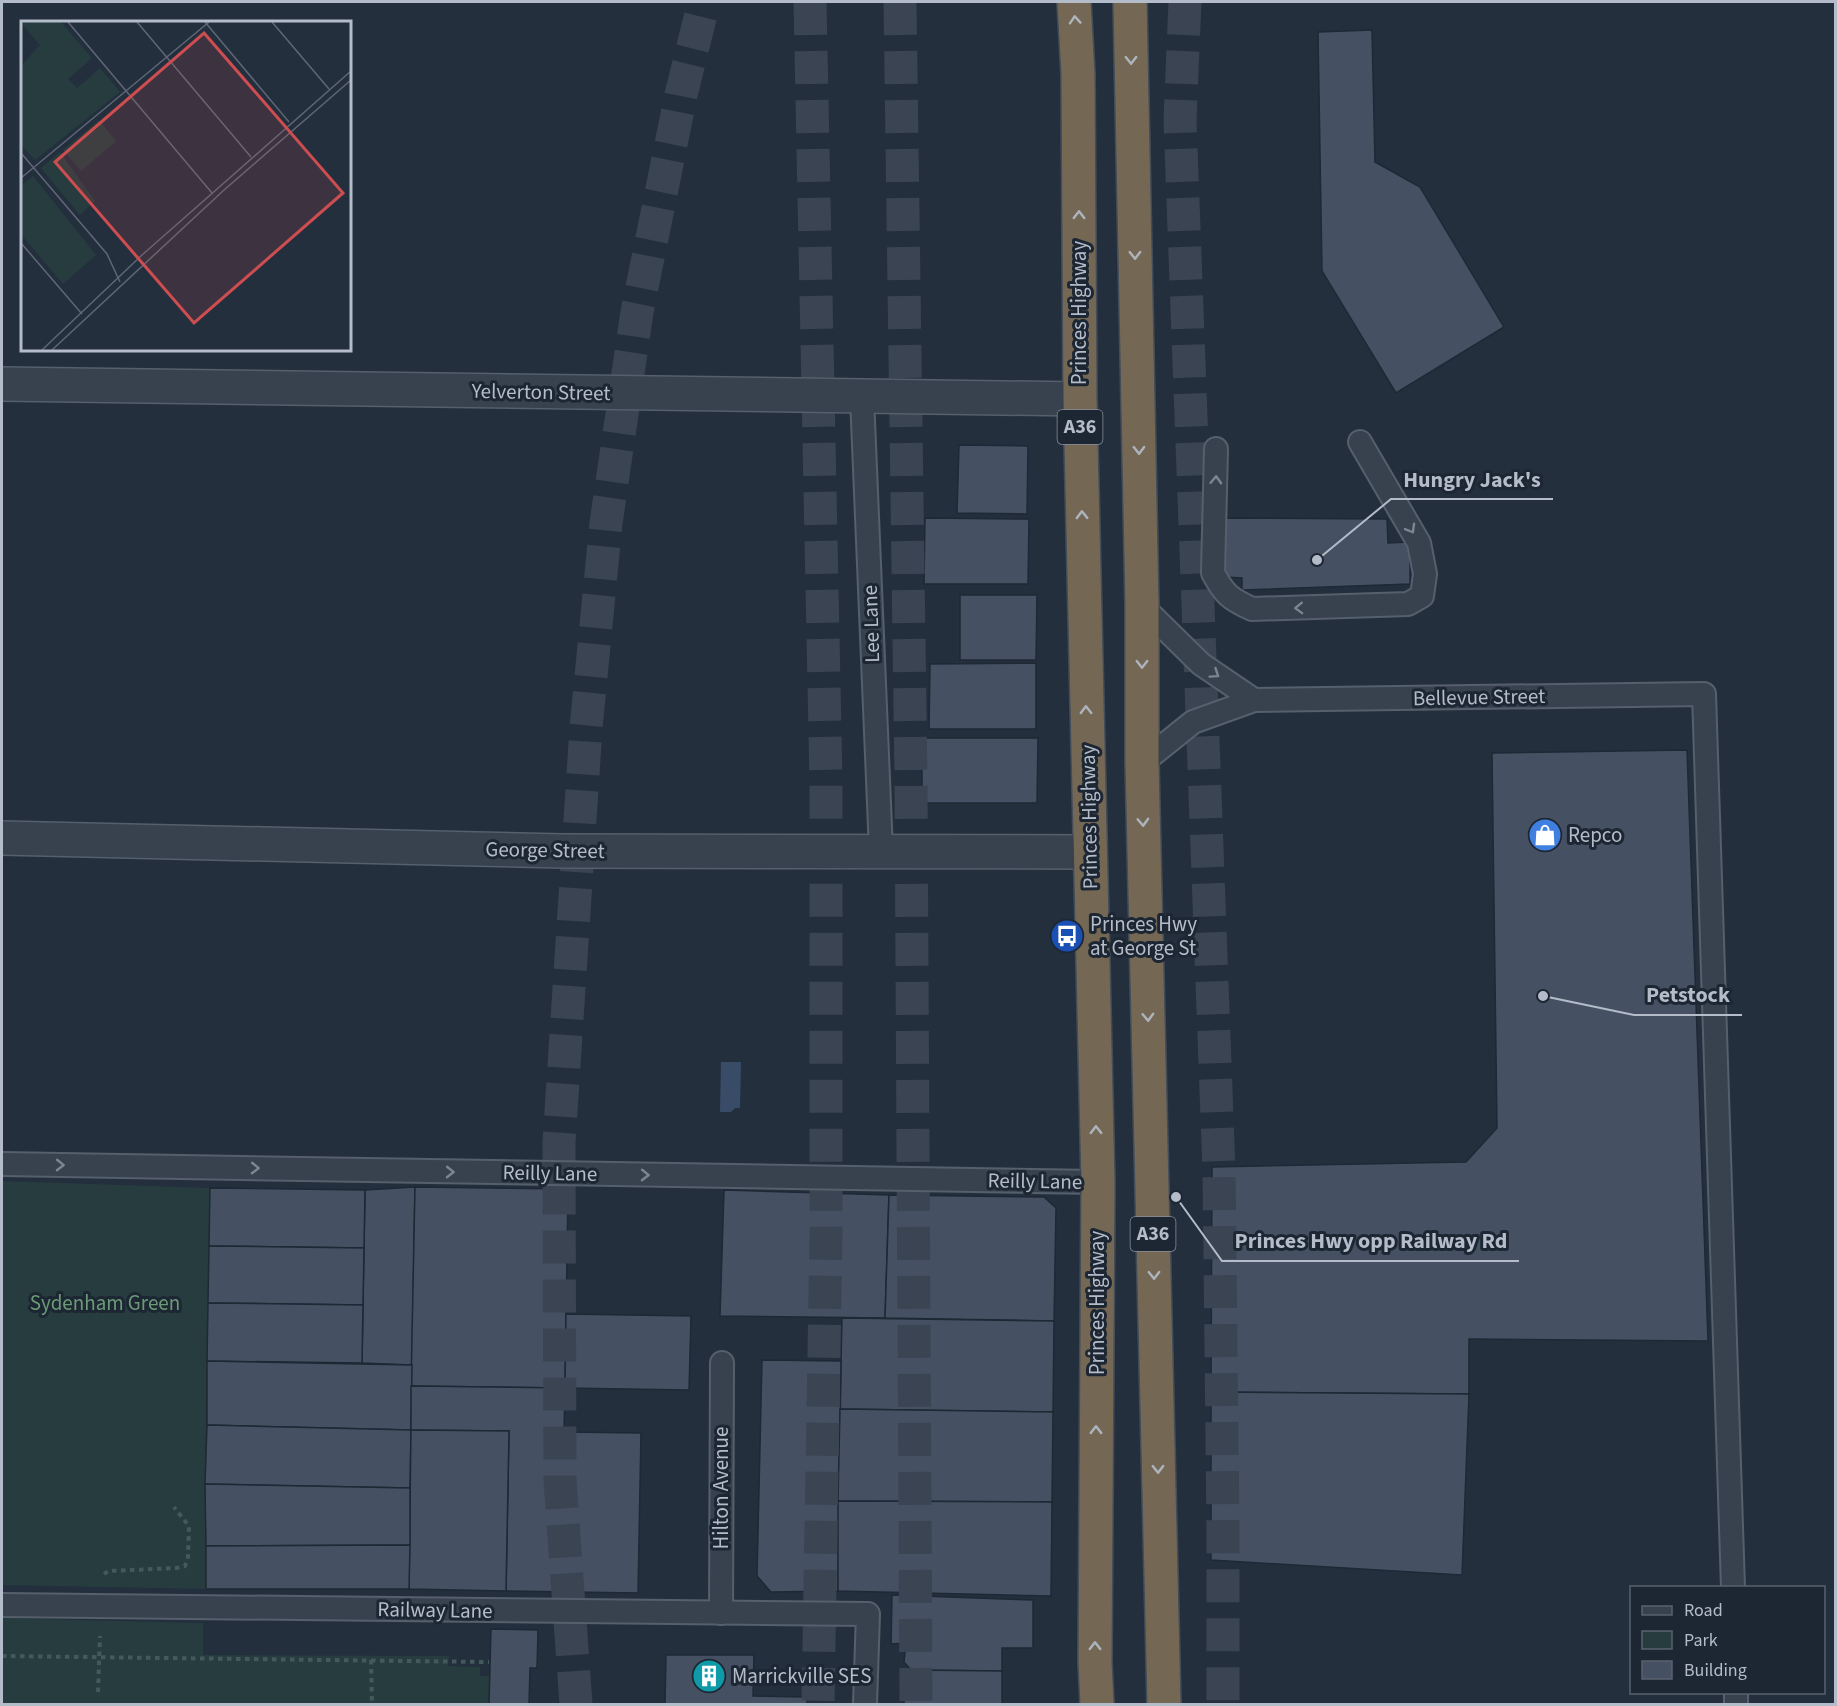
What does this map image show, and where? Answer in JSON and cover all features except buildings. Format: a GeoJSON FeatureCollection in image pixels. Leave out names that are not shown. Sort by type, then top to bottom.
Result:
{"type":"FeatureCollection","features":[{"type":"Feature","properties":{"kind":"highway","name":"Princes Highway"},"geometry":{"type":"LineString","coordinates":[[1074,2],[1078,74],[1080,399],[1098,1182],[1095,1662],[1097,1704]]}},
{"type":"Feature","properties":{"kind":"highway","name":"A36"},"geometry":{"type":"LineString","coordinates":[[1130,2],[1142,606],[1142,763],[1164,1704]]}},
{"type":"Feature","properties":{"kind":"street","name":"Yelverton Street"},"geometry":{"type":"LineString","coordinates":[[2,384],[1080,399]]}},
{"type":"Feature","properties":{"kind":"street","name":"George Street"},"geometry":{"type":"LineString","coordinates":[[2,838],[563,851],[1089,852]]}},
{"type":"Feature","properties":{"kind":"lane","name":"Lee Lane"},"geometry":{"type":"LineString","coordinates":[[862,397],[881,851]]}},
{"type":"Feature","properties":{"kind":"lane"},"geometry":{"type":"LineString","coordinates":[[1216,449],[1213,573],[1222,591],[1252,609],[1408,604],[1422,596],[1425,574],[1419,543],[1360,442]]}},
{"type":"Feature","properties":{"kind":"lane"},"geometry":{"type":"LineString","coordinates":[[1142,606],[1201,664],[1254,700]]}},
{"type":"Feature","properties":{"kind":"lane","name":"Bellevue Street"},"geometry":{"type":"LineString","coordinates":[[1142,763],[1193,723],[1254,700],[1704,694],[1733,1586]]}},
{"type":"Feature","properties":{"kind":"lane","name":"Reilly Lane"},"geometry":{"type":"LineString","coordinates":[[2,1164],[1098,1182]]}},
{"type":"Feature","properties":{"kind":"lane","name":"Hilton Avenue"},"geometry":{"type":"LineString","coordinates":[[721,1613],[722,1363]]}},
{"type":"Feature","properties":{"kind":"lane","name":"Railway Lane"},"geometry":{"type":"LineString","coordinates":[[2,1605],[868,1614],[865,1704]]}},
{"type":"Feature","properties":{"kind":"path"},"geometry":{"type":"LineString","coordinates":[[101,1582],[102,1576],[108,1571],[185,1566],[188,1557],[189,1526],[174,1507]]}},
{"type":"Feature","properties":{"kind":"path"},"geometry":{"type":"LineString","coordinates":[[98,1692],[100,1630]]}},
{"type":"Feature","properties":{"kind":"path"},"geometry":{"type":"LineString","coordinates":[[2,1656],[489,1662]]}},
{"type":"Feature","properties":{"kind":"path"},"geometry":{"type":"LineString","coordinates":[[371,1660],[372,1704]]}},
{"type":"Feature","properties":{"kind":"green space","name":"Sydenham Green"},"geometry":{"type":"Polygon","coordinates":[[[2,1181],[210,1188],[205,1484],[206,1589],[2,1585],[2,1181]]]}},
{"type":"Feature","properties":{"kind":"green space"},"geometry":{"type":"Polygon","coordinates":[[[2,1618],[203,1623],[203,1655],[449,1656],[448,1666],[480,1667],[480,1676],[490,1676],[490,1704],[2,1704],[2,1618]]]}},
{"type":"Feature","properties":{"kind":"water"},"geometry":{"type":"Polygon","coordinates":[[[721,1062],[741,1062],[740,1108],[735,1108],[731,1112],[720,1112],[721,1062]]]}},
{"type":"Feature","properties":{"kind":"tunnel"},"geometry":{"type":"LineString","coordinates":[[576,1704],[560,1481],[559,1142],[586,728],[606,523],[637,312],[681,95],[704,2]]}},
{"type":"Feature","properties":{"kind":"tunnel"},"geometry":{"type":"LineString","coordinates":[[810,2],[826,783],[826,1235],[818,1704]]}},
{"type":"Feature","properties":{"kind":"tunnel"},"geometry":{"type":"LineString","coordinates":[[900,2],[911,780],[916,1704]]}},
{"type":"Feature","properties":{"kind":"tunnel"},"geometry":{"type":"LineString","coordinates":[[1185,2],[1180,120],[1219,1171],[1223,1704]]}},
{"type":"Feature","properties":{"kind":"place","name":"Hungry Jack's"},"geometry":{"type":"Point","coordinates":[1317,560]}},
{"type":"Feature","properties":{"kind":"place","name":"Repco"},"geometry":{"type":"Point","coordinates":[1545,835]}},
{"type":"Feature","properties":{"kind":"place","name":"Princes Hwy at George St"},"geometry":{"type":"Point","coordinates":[1067,936]}},
{"type":"Feature","properties":{"kind":"place","name":"Petstock"},"geometry":{"type":"Point","coordinates":[1543,996]}},
{"type":"Feature","properties":{"kind":"place","name":"Princes Hwy opp Railway Rd"},"geometry":{"type":"Point","coordinates":[1176,1197]}},
{"type":"Feature","properties":{"kind":"place","name":"Marrickville SES"},"geometry":{"type":"Point","coordinates":[709,1676]}}]}
